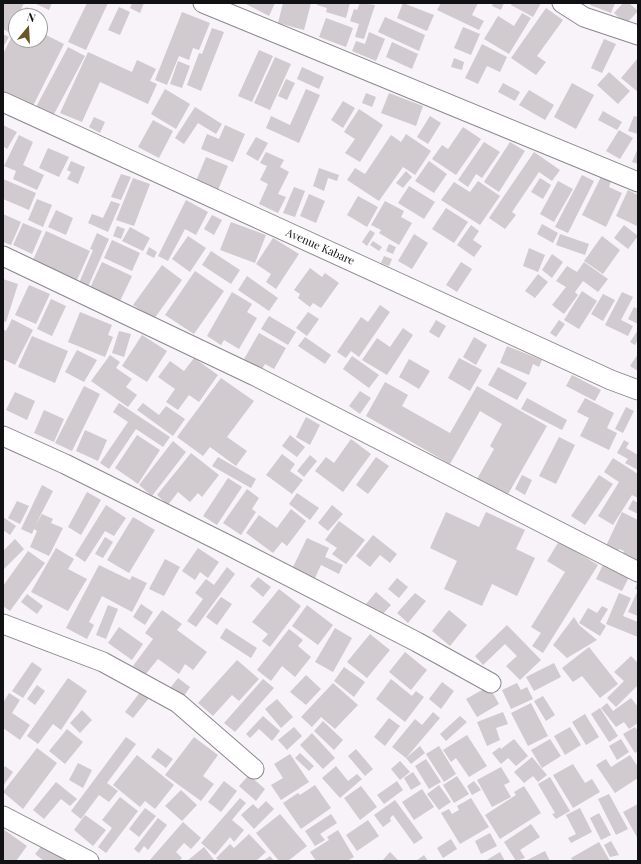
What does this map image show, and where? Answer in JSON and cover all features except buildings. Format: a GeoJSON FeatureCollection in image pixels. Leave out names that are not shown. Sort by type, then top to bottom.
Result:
{"type":"FeatureCollection","features":[{"type":"Feature","properties":{"kind":"street"},"geometry":{"type":"LineString","coordinates":[[203,3],[638,182]]}},
{"type":"Feature","properties":{"kind":"street"},"geometry":{"type":"LineString","coordinates":[[562,3],[584,17],[638,35]]}},
{"type":"Feature","properties":{"kind":"street","name":"Avenue Kabare"},"geometry":{"type":"LineString","coordinates":[[3,102],[611,380],[638,390]]}},
{"type":"Feature","properties":{"kind":"street"},"geometry":{"type":"LineString","coordinates":[[3,256],[255,376],[638,572]]}},
{"type":"Feature","properties":{"kind":"street"},"geometry":{"type":"LineString","coordinates":[[3,436],[65,464],[228,545],[416,642],[491,683]]}},
{"type":"Feature","properties":{"kind":"street"},"geometry":{"type":"LineString","coordinates":[[3,624],[103,662],[178,703],[254,769]]}},
{"type":"Feature","properties":{"kind":"street"},"geometry":{"type":"LineString","coordinates":[[3,816],[89,861]]}}]}
